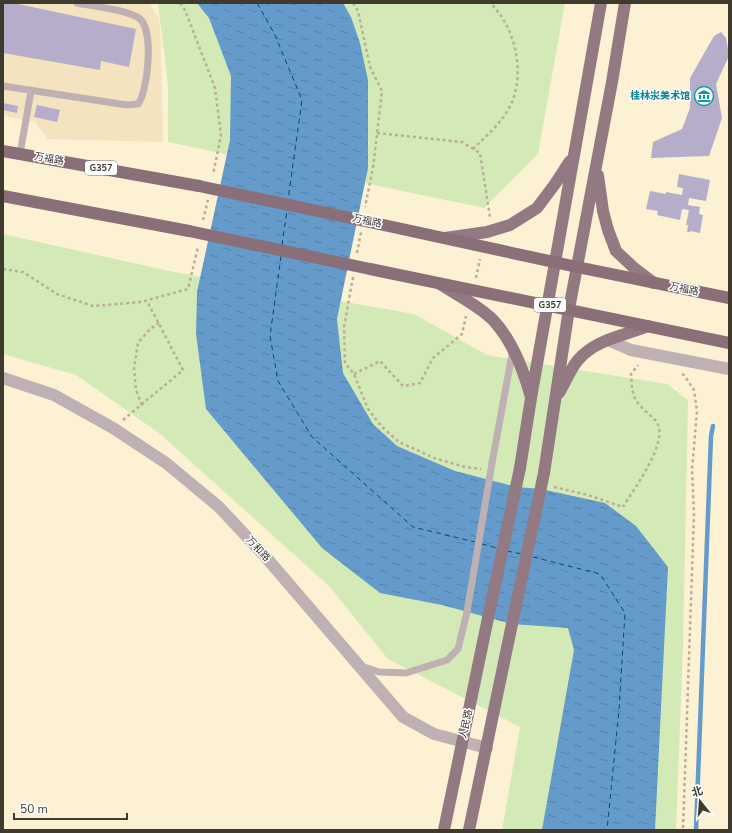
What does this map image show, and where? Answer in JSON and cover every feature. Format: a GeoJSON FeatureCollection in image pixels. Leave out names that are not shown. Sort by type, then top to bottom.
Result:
{"type":"FeatureCollection","features":[{"type":"Feature","properties":{"kind":"highway","name":"万福路"},"geometry":{"type":"LineString","coordinates":[[3,151],[199,186],[380,224],[577,268],[729,298]]}},
{"type":"Feature","properties":{"kind":"highway","name":"G357"},"geometry":{"type":"LineString","coordinates":[[3,196],[190,231],[729,343]]}},
{"type":"Feature","properties":{"kind":"main road","name":"人民路"},"geometry":{"type":"LineString","coordinates":[[444,830],[520,468],[554,262],[601,3]]}},
{"type":"Feature","properties":{"kind":"main road"},"geometry":{"type":"LineString","coordinates":[[469,830],[544,473],[569,309],[625,3]]}},
{"type":"Feature","properties":{"kind":"main road"},"geometry":{"type":"LineString","coordinates":[[444,238],[487,232],[510,225],[537,208],[574,155]]}},
{"type":"Feature","properties":{"kind":"main road"},"geometry":{"type":"LineString","coordinates":[[596,166],[603,211],[616,251],[634,268],[654,283]]}},
{"type":"Feature","properties":{"kind":"main road"},"geometry":{"type":"LineString","coordinates":[[437,282],[470,302],[493,320],[513,349],[525,376],[531,398]]}},
{"type":"Feature","properties":{"kind":"main road"},"geometry":{"type":"LineString","coordinates":[[555,401],[578,360],[596,345],[618,335],[636,331],[648,326]]}},
{"type":"Feature","properties":{"kind":"street"},"geometry":{"type":"LineString","coordinates":[[608,340],[631,350],[729,369]]}},
{"type":"Feature","properties":{"kind":"street","name":"万和路"},"geometry":{"type":"LineString","coordinates":[[3,378],[54,396],[113,428],[166,463],[218,506],[264,555],[403,717],[434,734],[487,748]]}},
{"type":"Feature","properties":{"kind":"lane"},"geometry":{"type":"LineString","coordinates":[[3,86],[127,105],[138,104],[142,99],[148,67],[148,48],[145,30],[141,20],[129,14],[78,3]]}},
{"type":"Feature","properties":{"kind":"lane"},"geometry":{"type":"LineString","coordinates":[[20,154],[31,91]]}},
{"type":"Feature","properties":{"kind":"lane"},"geometry":{"type":"LineString","coordinates":[[358,665],[379,672],[406,673],[447,660],[458,649],[467,612],[513,349]]}},
{"type":"Feature","properties":{"kind":"path"},"geometry":{"type":"LineString","coordinates":[[180,3],[185,10],[215,88],[221,135],[212,181]]}},
{"type":"Feature","properties":{"kind":"path"},"geometry":{"type":"LineString","coordinates":[[473,149],[498,124],[512,102],[518,78],[517,54],[510,30],[490,3]]}},
{"type":"Feature","properties":{"kind":"path"},"geometry":{"type":"LineString","coordinates":[[377,133],[462,142],[480,153],[490,219],[487,232]]}},
{"type":"Feature","properties":{"kind":"path"},"geometry":{"type":"LineString","coordinates":[[202,227],[208,196]]}},
{"type":"Feature","properties":{"kind":"path"},"geometry":{"type":"LineString","coordinates":[[3,268],[23,272],[57,294],[93,306],[140,302],[188,289],[198,243]]}},
{"type":"Feature","properties":{"kind":"path"},"geometry":{"type":"LineString","coordinates":[[473,290],[483,247]]}},
{"type":"Feature","properties":{"kind":"path"},"geometry":{"type":"LineString","coordinates":[[113,428],[183,370],[147,300]]}},
{"type":"Feature","properties":{"kind":"path"},"geometry":{"type":"LineString","coordinates":[[354,374],[380,361],[403,386],[420,383],[433,358],[462,334],[470,302]]}},
{"type":"Feature","properties":{"kind":"path"},"geometry":{"type":"LineString","coordinates":[[142,405],[136,390],[134,369],[138,343],[150,329],[159,323]]}},
{"type":"Feature","properties":{"kind":"shaded area"},"geometry":{"type":"Polygon","coordinates":[[[3,3],[149,3],[159,18],[163,142],[48,139],[35,122],[3,116],[3,3]]]}},
{"type":"Feature","properties":{"kind":"green space"},"geometry":{"type":"Polygon","coordinates":[[[158,3],[565,3],[538,154],[484,208],[168,142],[168,85],[158,3]]]}},
{"type":"Feature","properties":{"kind":"green space"},"geometry":{"type":"Polygon","coordinates":[[[3,234],[169,271],[414,314],[487,355],[667,384],[688,400],[683,647],[676,830],[502,830],[520,727],[388,659],[329,586],[159,433],[76,375],[3,354],[3,234]]]}},
{"type":"Feature","properties":{"kind":"water"},"geometry":{"type":"Polygon","coordinates":[[[197,3],[343,3],[351,17],[360,43],[368,80],[368,168],[337,319],[343,373],[373,424],[397,446],[455,471],[517,487],[541,489],[605,503],[636,526],[668,567],[655,830],[542,830],[574,650],[568,628],[512,624],[442,605],[380,593],[322,548],[206,409],[196,334],[197,292],[230,140],[231,76],[209,18],[197,3]]]}},
{"type":"Feature","properties":{"kind":"building"},"geometry":{"type":"Polygon","coordinates":[[[3,3],[13,3],[136,29],[129,67],[101,61],[100,70],[3,53],[3,3]]]}},
{"type":"Feature","properties":{"kind":"building","name":"桂林汖美术馆"},"geometry":{"type":"Polygon","coordinates":[[[721,32],[726,38],[729,56],[716,84],[722,118],[709,156],[651,158],[653,142],[682,129],[690,108],[690,78],[714,36],[721,32]]]}},
{"type":"Feature","properties":{"kind":"building"},"geometry":{"type":"Polygon","coordinates":[[[3,103],[18,106],[17,113],[3,110],[3,103]]]}},
{"type":"Feature","properties":{"kind":"building"},"geometry":{"type":"Polygon","coordinates":[[[37,105],[60,110],[57,122],[34,117],[37,105]]]}},
{"type":"Feature","properties":{"kind":"building"},"geometry":{"type":"Polygon","coordinates":[[[679,174],[710,180],[706,201],[689,198],[688,205],[700,207],[699,214],[703,215],[700,233],[690,231],[687,232],[688,225],[686,225],[689,210],[682,209],[680,220],[657,215],[658,211],[646,209],[650,191],[682,195],[683,188],[677,187],[679,174]]]}},
{"type":"Feature","properties":{"kind":"waterway"},"geometry":{"type":"LineString","coordinates":[[696,830],[711,436],[713,426]]}},
{"type":"Feature","properties":{"kind":"ferry route"},"geometry":{"type":"LineString","coordinates":[[257,3],[275,35],[302,100],[288,200]]}},
{"type":"Feature","properties":{"kind":"ferry route"},"geometry":{"type":"LineString","coordinates":[[282,245],[287,211]]}},
{"type":"Feature","properties":{"kind":"ferry route"},"geometry":{"type":"LineString","coordinates":[[281,256],[270,336],[278,381],[312,437],[413,527],[475,542]]}},
{"type":"Feature","properties":{"kind":"ferry route"},"geometry":{"type":"LineString","coordinates":[[482,544],[497,548]]}},
{"type":"Feature","properties":{"kind":"ferry route"},"geometry":{"type":"LineString","coordinates":[[507,551],[522,554]]}},
{"type":"Feature","properties":{"kind":"ferry route"},"geometry":{"type":"LineString","coordinates":[[533,557],[600,574],[625,613],[619,710],[607,830]]}},
{"type":"Feature","properties":{"kind":"place","name":"桂林汖美术馆"},"geometry":{"type":"Point","coordinates":[704,96]}}]}
